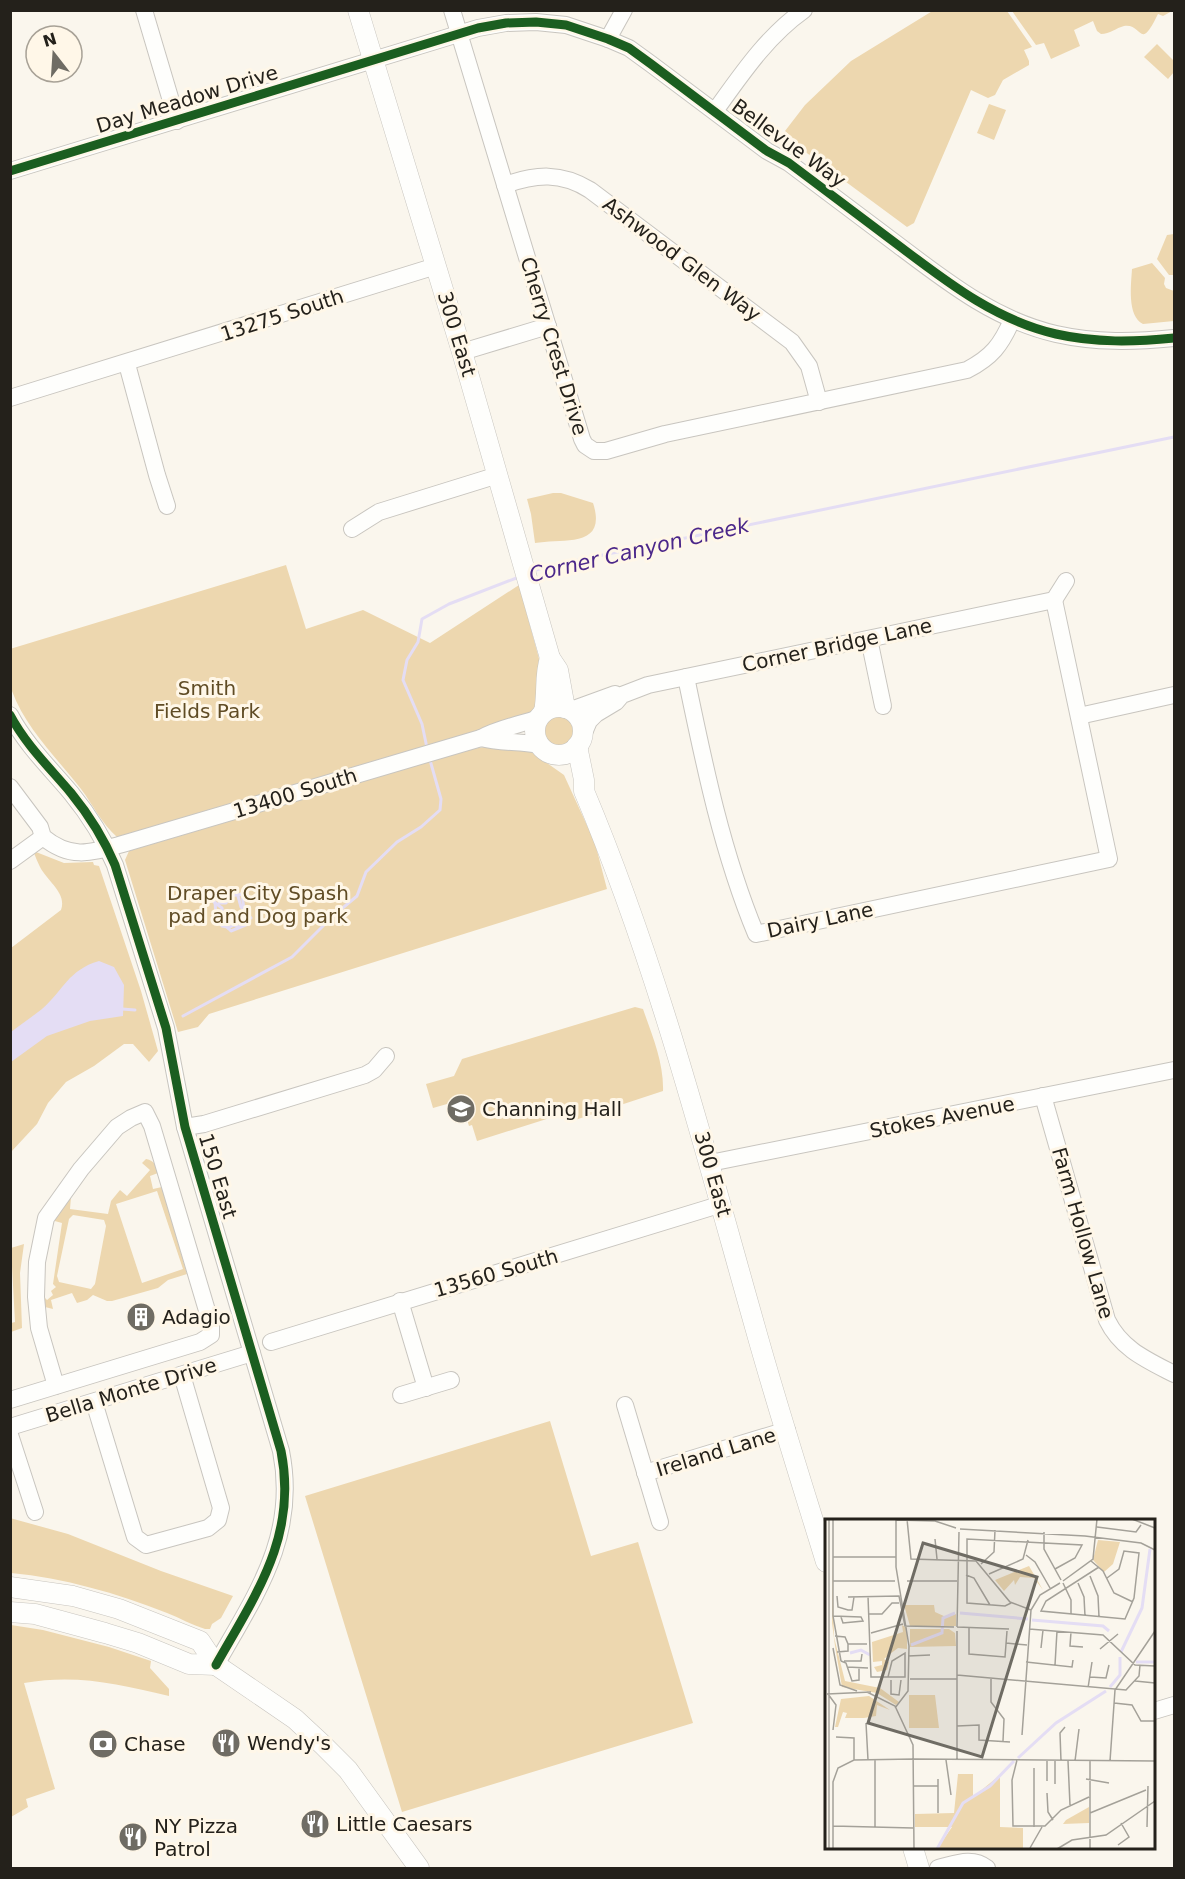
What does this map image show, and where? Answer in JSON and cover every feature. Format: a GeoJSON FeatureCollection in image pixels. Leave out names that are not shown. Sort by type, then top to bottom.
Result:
{"type":"FeatureCollection","features":[{"type":"Feature","properties":{"kind":"main road","name":"300 East"},"geometry":{"type":"LineString","coordinates":[[358,10],[462,352],[550,658],[558,670],[568,709]]}},
{"type":"Feature","properties":{"kind":"main road","name":"300 East"},"geometry":{"type":"LineString","coordinates":[[541,715],[547,697],[545,674],[550,658]]}},
{"type":"Feature","properties":{"kind":"main road"},"geometry":{"type":"LineString","coordinates":[[554,707],[568,709],[581,721],[580,740],[567,753],[547,749],[535,732],[541,715],[554,707]]}},
{"type":"Feature","properties":{"kind":"main road","name":"300 East"},"geometry":{"type":"LineString","coordinates":[[580,740],[584,791],[613,860],[710,1163],[756,1329],[825,1559]]}},
{"type":"Feature","properties":{"kind":"main road","name":"300 East"},"geometry":{"type":"LineString","coordinates":[[547,749],[567,768],[577,785],[584,791]]}},
{"type":"Feature","properties":{"kind":"main road"},"geometry":{"type":"LineString","coordinates":[[10,1587],[74,1596],[119,1609],[200,1641],[216,1665],[295,1719],[348,1770],[419,1869]]}},
{"type":"Feature","properties":{"kind":"main road"},"geometry":{"type":"LineString","coordinates":[[10,1612],[35,1614],[105,1633],[138,1643],[189,1664],[216,1665]]}},
{"type":"Feature","properties":{"kind":"main road"},"geometry":{"type":"LineString","coordinates":[[913,1849],[919,1869]]}},
{"type":"Feature","properties":{"kind":"street"},"geometry":{"type":"LineString","coordinates":[[144,10],[177,121]]}},
{"type":"Feature","properties":{"kind":"street","name":"Cherry Crest Drive"},"geometry":{"type":"LineString","coordinates":[[452,10],[584,442],[594,451],[606,451],[665,434],[967,370],[985,359],[999,346],[1012,320]]}},
{"type":"Feature","properties":{"kind":"street"},"geometry":{"type":"LineString","coordinates":[[608,39],[624,10]]}},
{"type":"Feature","properties":{"kind":"street"},"geometry":{"type":"LineString","coordinates":[[715,111],[778,30],[804,10]]}},
{"type":"Feature","properties":{"kind":"street","name":"Bellevue Way"},"geometry":{"type":"LineString","coordinates":[[374,60],[492,25],[536,22],[566,25],[608,39],[638,55],[767,151],[789,163],[982,305],[1012,320],[1054,334],[1076,338],[1120,342],[1174,338]]}},
{"type":"Feature","properties":{"kind":"street","name":"Day Meadow Drive"},"geometry":{"type":"LineString","coordinates":[[10,171],[374,60]]}},
{"type":"Feature","properties":{"kind":"street","name":"Ashwood Glen Way"},"geometry":{"type":"LineString","coordinates":[[505,185],[529,177],[547,176],[565,179],[590,190],[792,342],[809,366],[819,402]]}},
{"type":"Feature","properties":{"kind":"street","name":"13275 South"},"geometry":{"type":"LineString","coordinates":[[10,398],[127,364],[436,266]]}},
{"type":"Feature","properties":{"kind":"street"},"geometry":{"type":"LineString","coordinates":[[462,352],[548,326]]}},
{"type":"Feature","properties":{"kind":"street"},"geometry":{"type":"LineString","coordinates":[[127,364],[167,506]]}},
{"type":"Feature","properties":{"kind":"street"},"geometry":{"type":"LineString","coordinates":[[352,529],[379,512],[498,475]]}},
{"type":"Feature","properties":{"kind":"street"},"geometry":{"type":"LineString","coordinates":[[1066,580],[1054,600],[1078,716],[1174,695]]}},
{"type":"Feature","properties":{"kind":"street","name":"Corner Bridge Lane"},"geometry":{"type":"LineString","coordinates":[[568,709],[613,694],[621,695],[648,685],[1054,600]]}},
{"type":"Feature","properties":{"kind":"street"},"geometry":{"type":"LineString","coordinates":[[869,639],[883,706]]}},
{"type":"Feature","properties":{"kind":"street","name":"Dairy Lane"},"geometry":{"type":"LineString","coordinates":[[686,677],[712,798],[746,909],[756,934],[1109,859],[1078,716]]}},
{"type":"Feature","properties":{"kind":"street","name":"Corner Bridge Lane"},"geometry":{"type":"LineString","coordinates":[[580,740],[596,714],[616,702],[621,695]]}},
{"type":"Feature","properties":{"kind":"street","name":"13400 South"},"geometry":{"type":"LineString","coordinates":[[43,837],[55,847],[71,853],[87,853],[108,848],[481,738],[495,730],[514,727],[541,715]]}},
{"type":"Feature","properties":{"kind":"street","name":"150 East"},"geometry":{"type":"LineString","coordinates":[[10,716],[36,754],[84,810],[108,848],[166,1028],[185,1127],[281,1451],[285,1480],[278,1544],[270,1566],[216,1665]]}},
{"type":"Feature","properties":{"kind":"street","name":"13400 South"},"geometry":{"type":"LineString","coordinates":[[481,738],[496,742],[517,740],[547,749]]}},
{"type":"Feature","properties":{"kind":"street"},"geometry":{"type":"LineString","coordinates":[[10,787],[40,827],[43,837],[10,861]]}},
{"type":"Feature","properties":{"kind":"street"},"geometry":{"type":"LineString","coordinates":[[185,1127],[204,1124],[365,1075],[374,1070],[386,1056]]}},
{"type":"Feature","properties":{"kind":"street","name":"Stokes Avenue"},"geometry":{"type":"LineString","coordinates":[[710,1163],[1174,1070]]}},
{"type":"Feature","properties":{"kind":"street","name":"Farm Hollow Lane"},"geometry":{"type":"LineString","coordinates":[[1043,1096],[1107,1320],[1130,1350],[1174,1374]]}},
{"type":"Feature","properties":{"kind":"street"},"geometry":{"type":"LineString","coordinates":[[10,1400],[56,1386],[200,1342],[211,1335],[211,1324],[152,1126],[145,1112],[117,1127],[75,1176],[46,1218],[37,1262],[36,1297],[39,1328],[56,1386]]}},
{"type":"Feature","properties":{"kind":"street","name":"13560 South"},"geometry":{"type":"LineString","coordinates":[[271,1342],[722,1204]]}},
{"type":"Feature","properties":{"kind":"street"},"geometry":{"type":"LineString","coordinates":[[400,1301],[426,1388]]}},
{"type":"Feature","properties":{"kind":"street","name":"Bella Monte Drive"},"geometry":{"type":"LineString","coordinates":[[10,1427],[252,1353]]}},
{"type":"Feature","properties":{"kind":"street"},"geometry":{"type":"LineString","coordinates":[[94,1402],[135,1537],[146,1545],[207,1528],[218,1520],[221,1508],[182,1375]]}},
{"type":"Feature","properties":{"kind":"street"},"geometry":{"type":"LineString","coordinates":[[401,1395],[452,1380]]}},
{"type":"Feature","properties":{"kind":"street"},"geometry":{"type":"LineString","coordinates":[[625,1405],[660,1522]]}},
{"type":"Feature","properties":{"kind":"street","name":"Ireland Lane"},"geometry":{"type":"LineString","coordinates":[[645,1473],[787,1431]]}},
{"type":"Feature","properties":{"kind":"street"},"geometry":{"type":"LineString","coordinates":[[10,1435],[35,1512]]}},
{"type":"Feature","properties":{"kind":"street"},"geometry":{"type":"LineString","coordinates":[[1155,1711],[1174,1705]]}},
{"type":"Feature","properties":{"kind":"street"},"geometry":{"type":"LineString","coordinates":[[938,1869],[962,1862],[976,1861],[987,1869]]}},
{"type":"Feature","properties":{"kind":"green space"},"geometry":{"type":"Polygon","coordinates":[[[934,10],[1007,11],[1032,47],[1024,50],[1029,65],[1003,80],[995,95],[988,98],[971,90],[914,223],[907,227],[796,145],[794,139],[785,131],[805,105],[851,61],[934,10]]]}},
{"type":"Feature","properties":{"kind":"green space"},"geometry":{"type":"Polygon","coordinates":[[[1174,10],[1163,16],[1158,14],[1152,26],[1144,34],[1130,26],[1124,26],[1101,34],[1097,31],[1093,21],[1074,30],[1080,46],[1051,59],[1044,43],[1036,45],[1012,11],[1174,10]]]}},
{"type":"Feature","properties":{"kind":"green space"},"geometry":{"type":"Polygon","coordinates":[[[1157,44],[1174,61],[1174,72],[1168,79],[1144,57],[1157,44]]]}},
{"type":"Feature","properties":{"kind":"green space"},"geometry":{"type":"Polygon","coordinates":[[[989,104],[1006,110],[994,140],[977,133],[989,104]]]}},
{"type":"Feature","properties":{"kind":"green space"},"geometry":{"type":"Polygon","coordinates":[[[1174,234],[1174,275],[1169,275],[1157,259],[1167,235],[1174,234]]]}},
{"type":"Feature","properties":{"kind":"green space"},"geometry":{"type":"Polygon","coordinates":[[[1152,263],[1165,278],[1166,288],[1174,291],[1174,321],[1143,324],[1134,314],[1131,300],[1132,269],[1152,263]]]}},
{"type":"Feature","properties":{"kind":"green space"},"geometry":{"type":"Polygon","coordinates":[[[561,493],[593,503],[596,518],[594,528],[588,535],[569,540],[535,543],[527,499],[561,493]]]}},
{"type":"Feature","properties":{"kind":"green space","name":"Smith Fields Park"},"geometry":{"type":"Polygon","coordinates":[[[286,565],[306,629],[363,610],[430,643],[519,585],[541,666],[539,705],[529,715],[117,837],[25,718],[11,686],[10,649],[286,565]]]}},
{"type":"Feature","properties":{"kind":"green space"},"geometry":{"type":"Polygon","coordinates":[[[558,716],[564,717],[572,725],[572,737],[564,745],[558,746],[552,745],[544,737],[543,731],[544,725],[552,717],[558,716]]]}},
{"type":"Feature","properties":{"kind":"green space","name":"Draper City Spash pad and Dog park"},"geometry":{"type":"Polygon","coordinates":[[[498,745],[527,749],[564,775],[595,843],[607,889],[209,1014],[198,1027],[178,1032],[125,860],[129,851],[472,749],[498,745]]]}},
{"type":"Feature","properties":{"kind":"green space"},"geometry":{"type":"Polygon","coordinates":[[[34,853],[64,863],[93,862],[94,865],[99,866],[141,991],[158,1051],[149,1062],[133,1044],[124,1044],[94,1066],[66,1082],[48,1103],[37,1124],[11,1152],[11,948],[61,910],[62,904],[59,893],[40,867],[34,853]]]}},
{"type":"Feature","properties":{"kind":"green space"},"geometry":{"type":"Polygon","coordinates":[[[635,1007],[643,1009],[654,1039],[662,1070],[663,1091],[572,1121],[556,1116],[477,1141],[472,1125],[469,1126],[461,1100],[433,1108],[426,1084],[454,1076],[462,1059],[635,1007]]]}},
{"type":"Feature","properties":{"kind":"green space"},"geometry":{"type":"Polygon","coordinates":[[[146,1159],[156,1166],[158,1173],[150,1176],[153,1189],[162,1187],[187,1274],[168,1280],[158,1288],[112,1301],[93,1295],[77,1303],[72,1293],[51,1300],[53,1309],[45,1307],[43,1296],[47,1300],[53,1295],[51,1291],[56,1287],[53,1284],[62,1223],[51,1220],[71,1197],[70,1209],[108,1214],[111,1201],[120,1190],[127,1196],[150,1170],[142,1163],[146,1159]],[[157,1191],[116,1204],[142,1283],[183,1269],[157,1191]],[[73,1215],[69,1219],[57,1276],[59,1282],[91,1289],[95,1284],[106,1226],[104,1220],[73,1215]]]}},
{"type":"Feature","properties":{"kind":"green space"},"geometry":{"type":"Polygon","coordinates":[[[24,1244],[20,1273],[22,1328],[11,1332],[11,1323],[15,1322],[11,1248],[24,1244]]]}},
{"type":"Feature","properties":{"kind":"green space"},"geometry":{"type":"Polygon","coordinates":[[[550,1421],[591,1556],[638,1542],[693,1723],[402,1812],[305,1496],[550,1421]]]}},
{"type":"Feature","properties":{"kind":"green space"},"geometry":{"type":"Polygon","coordinates":[[[10,1518],[68,1534],[161,1571],[233,1596],[221,1618],[212,1624],[210,1629],[205,1629],[109,1593],[51,1579],[11,1573],[10,1518]]]}},
{"type":"Feature","properties":{"kind":"green space"},"geometry":{"type":"Polygon","coordinates":[[[11,1625],[43,1630],[109,1647],[151,1661],[150,1668],[169,1689],[169,1696],[115,1684],[80,1680],[43,1680],[24,1683],[55,1789],[26,1799],[28,1807],[11,1817],[11,1625]]]}},
{"type":"Feature","properties":{"kind":"shaded area"},"geometry":{"type":"Polygon","coordinates":[[[99,961],[114,967],[124,985],[123,1016],[90,1021],[47,1036],[11,1062],[11,1032],[42,1009],[73,975],[99,961]]]}},
{"type":"Feature","properties":{"kind":"waterway","name":"Corner Canyon Creek"},"geometry":{"type":"LineString","coordinates":[[533,571],[1174,437]]}},
{"type":"Feature","properties":{"kind":"waterway","name":"Corner Canyon Creek"},"geometry":{"type":"LineString","coordinates":[[427,748],[422,724],[403,680],[407,660],[418,642],[422,619],[449,604],[519,577]]}},
{"type":"Feature","properties":{"kind":"waterway","name":"Corner Canyon Creek"},"geometry":{"type":"LineString","coordinates":[[183,1016],[292,957],[333,916],[357,896],[366,872],[397,842],[421,827],[440,810],[441,799],[430,760]]}},
{"type":"Feature","properties":{"kind":"waterway"},"geometry":{"type":"LineString","coordinates":[[219,903],[226,903],[230,896],[242,894],[244,910],[251,918]]}},
{"type":"Feature","properties":{"kind":"waterway"},"geometry":{"type":"LineString","coordinates":[[238,896],[244,910]]}},
{"type":"Feature","properties":{"kind":"waterway"},"geometry":{"type":"LineString","coordinates":[[214,902],[222,908],[223,915],[220,920],[222,926],[231,931],[248,924]]}},
{"type":"Feature","properties":{"kind":"waterway"},"geometry":{"type":"LineString","coordinates":[[215,902],[216,916],[220,919]]}},
{"type":"Feature","properties":{"kind":"waterway"},"geometry":{"type":"LineString","coordinates":[[223,915],[227,927]]}},
{"type":"Feature","properties":{"kind":"waterway"},"geometry":{"type":"LineString","coordinates":[[228,928],[234,925],[239,927]]}},
{"type":"Feature","properties":{"kind":"waterway","name":"Corner Canyon Creek"},"geometry":{"type":"LineString","coordinates":[[122,1009],[135,1010]]}},
{"type":"Feature","properties":{"kind":"cycle path"},"geometry":{"type":"LineString","coordinates":[[10,171],[478,28],[506,23],[536,22],[566,25],[629,48],[767,151],[789,163],[935,273],[992,309],[1034,328],[1071,337],[1115,341],[1174,338]]}},
{"type":"Feature","properties":{"kind":"cycle path"},"geometry":{"type":"LineString","coordinates":[[10,715],[31,746],[84,810],[115,865],[166,1028],[185,1127],[281,1451],[285,1482],[284,1510],[278,1537],[259,1588],[216,1665]]}},
{"type":"Feature","properties":{"kind":"place","name":"Channing Hall"},"geometry":{"type":"Point","coordinates":[461,1109]}},
{"type":"Feature","properties":{"kind":"place","name":"Adagio"},"geometry":{"type":"Point","coordinates":[141,1317]}},
{"type":"Feature","properties":{"kind":"place","name":"Wendy's"},"geometry":{"type":"Point","coordinates":[226,1743]}},
{"type":"Feature","properties":{"kind":"place","name":"Chase"},"geometry":{"type":"Point","coordinates":[103,1744]}},
{"type":"Feature","properties":{"kind":"place","name":"Little Caesars"},"geometry":{"type":"Point","coordinates":[315,1824]}},
{"type":"Feature","properties":{"kind":"place","name":"NY Pizza Patrol"},"geometry":{"type":"Point","coordinates":[133,1837]}}]}
